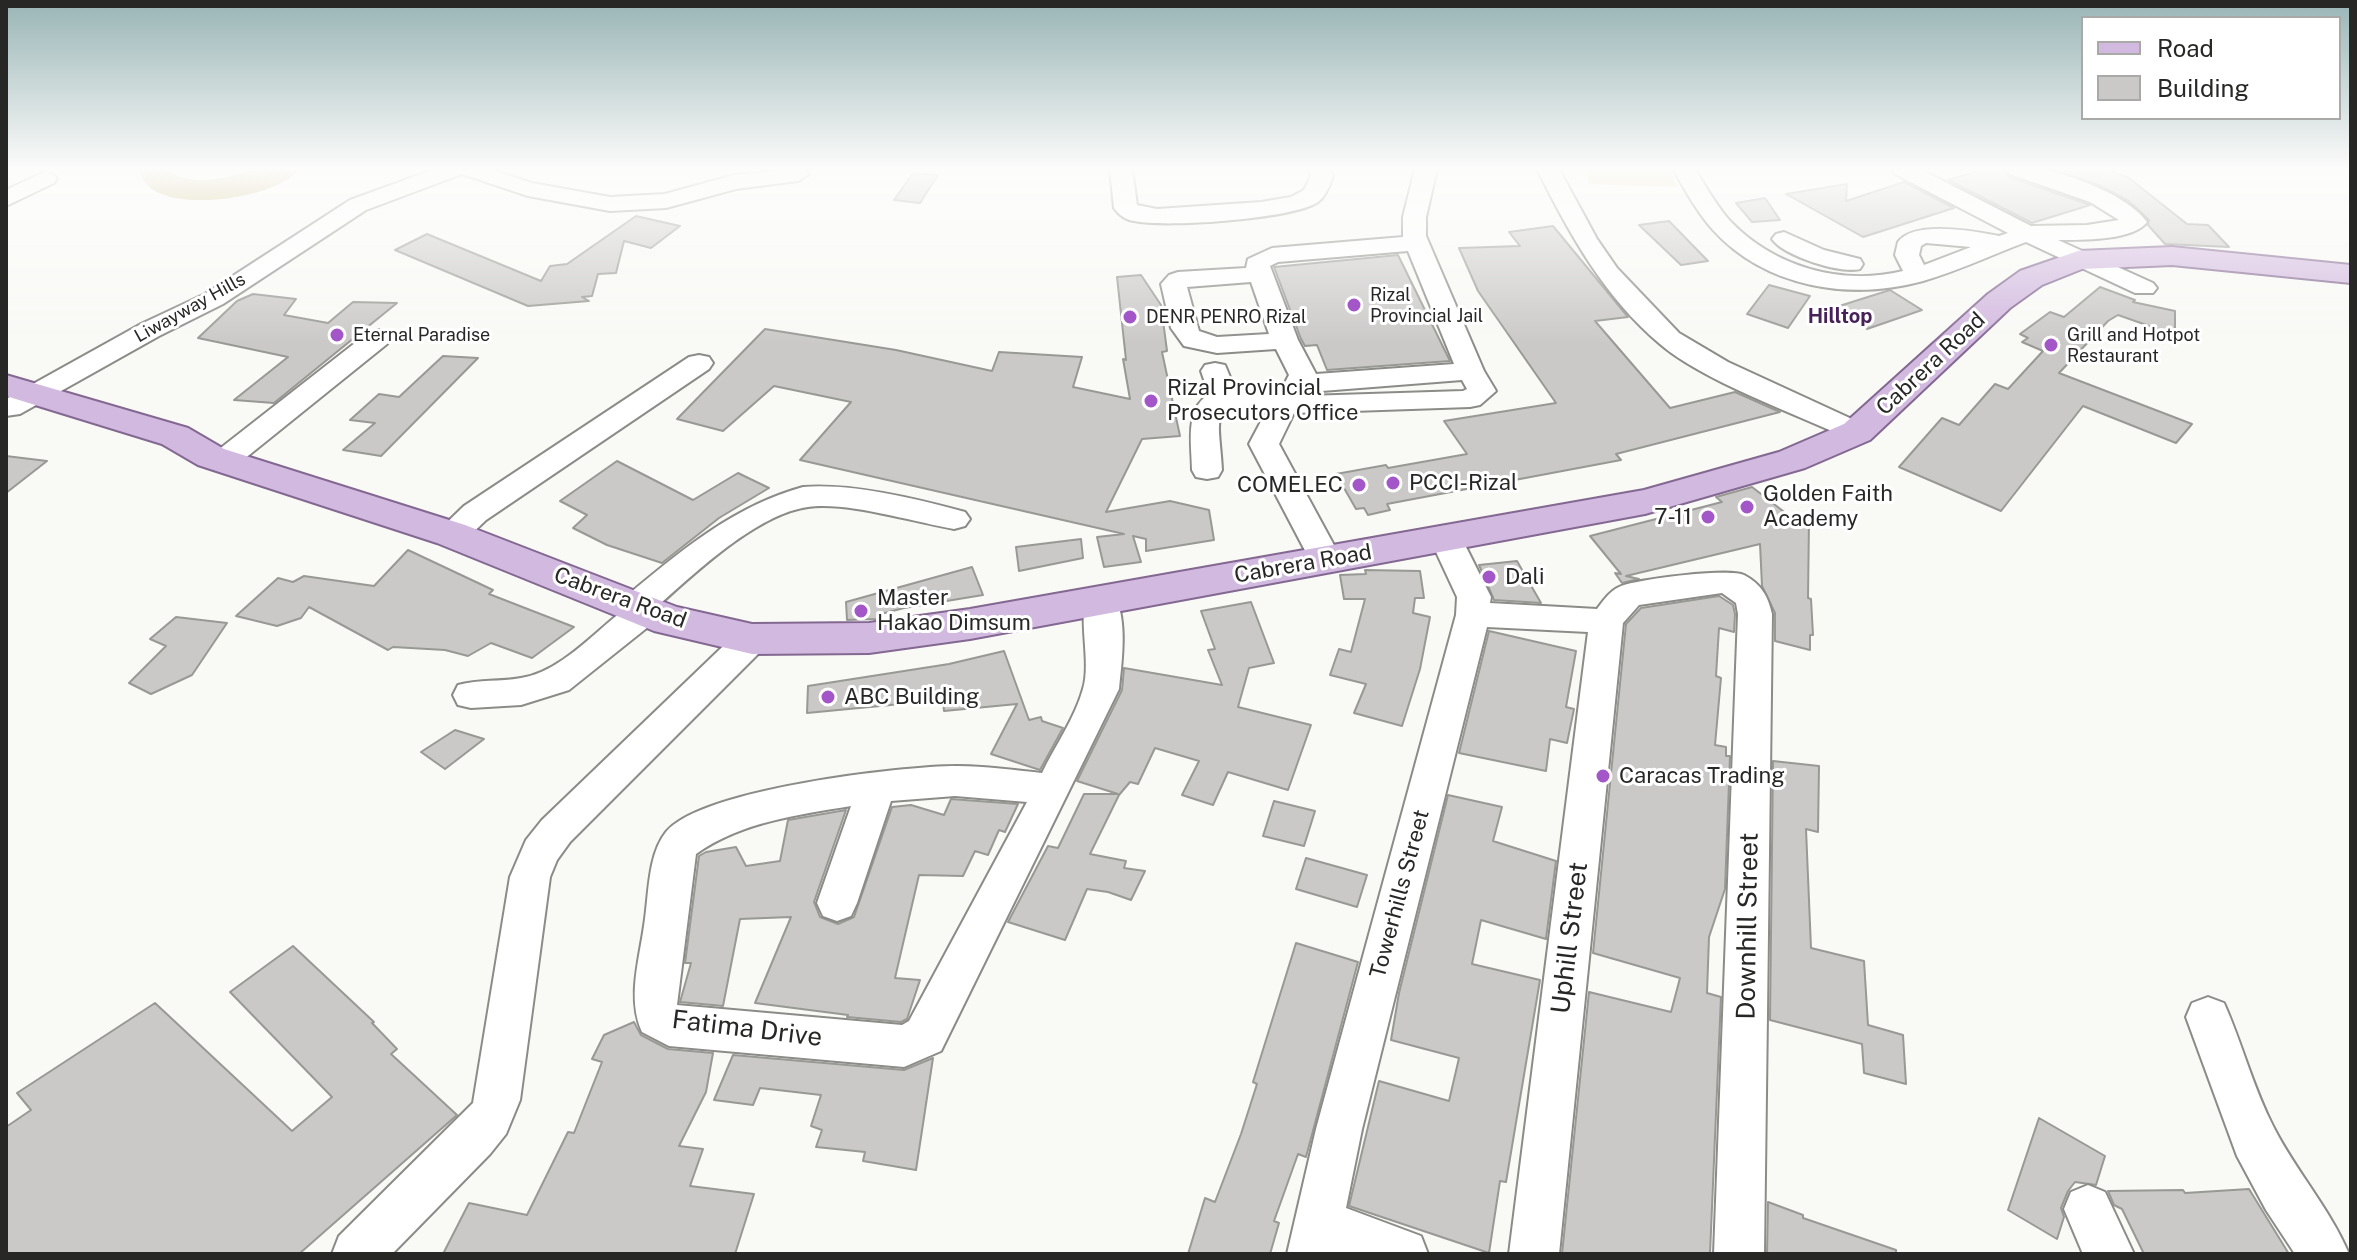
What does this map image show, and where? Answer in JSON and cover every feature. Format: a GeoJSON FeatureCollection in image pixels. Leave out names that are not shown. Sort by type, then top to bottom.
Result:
{"type":"FeatureCollection","features":[{"type":"Feature","properties":{"kind":"main road","name":"Cabrera Road"},"geometry":{"type":"LineString","coordinates":[[14,398],[154,453],[217,459],[451,534],[669,620],[752,639],[869,638],[970,624],[1645,502],[1792,460],[1857,432],[1999,301],[2031,278],[2078,260],[2172,256],[2351,274]]}},
{"type":"Feature","properties":{"kind":"street","name":"Liwayway Hills"},"geometry":{"type":"LineString","coordinates":[[14,398],[214,299],[323,228]]}},
{"type":"Feature","properties":{"kind":"street"},"geometry":{"type":"LineString","coordinates":[[1207,470],[1206,417],[1220,384],[1292,394],[1470,399],[1482,391],[1470,371],[1414,237],[1413,228]]}},
{"type":"Feature","properties":{"kind":"street"},"geometry":{"type":"LineString","coordinates":[[1579,228],[1600,262],[1670,339],[1718,368],[1857,432]]}},
{"type":"Feature","properties":{"kind":"street"},"geometry":{"type":"LineString","coordinates":[[1724,228],[1758,255],[1793,272],[1835,283],[1877,283],[2030,233],[2123,228]]}},
{"type":"Feature","properties":{"kind":"street"},"geometry":{"type":"LineString","coordinates":[[2020,228],[2078,260],[2144,288]]}},
{"type":"Feature","properties":{"kind":"street"},"geometry":{"type":"LineString","coordinates":[[1784,239],[1815,255],[1858,265],[1913,270]]}},
{"type":"Feature","properties":{"kind":"street"},"geometry":{"type":"LineString","coordinates":[[1326,560],[1264,444],[1273,417],[1303,375],[1285,340],[1257,264],[1272,255],[1417,243]]}},
{"type":"Feature","properties":{"kind":"street"},"geometry":{"type":"LineString","coordinates":[[1261,274],[1178,280],[1174,284],[1187,334],[1194,342],[1207,346],[1285,340]]}},
{"type":"Feature","properties":{"kind":"street"},"geometry":{"type":"LineString","coordinates":[[217,459],[378,338]]}},
{"type":"Feature","properties":{"kind":"street"},"geometry":{"type":"LineString","coordinates":[[451,534],[475,513],[699,363]]}},
{"type":"Feature","properties":{"kind":"street"},"geometry":{"type":"LineString","coordinates":[[471,695],[521,692],[557,681],[640,609],[676,571],[777,506],[805,497],[954,519]]}},
{"type":"Feature","properties":{"kind":"street","name":"Towerhills Street"},"geometry":{"type":"LineString","coordinates":[[1315,1238],[1343,1116],[1473,615],[1474,597],[1446,539]]}},
{"type":"Feature","properties":{"kind":"street","name":"Downhill Street"},"geometry":{"type":"LineString","coordinates":[[1606,622],[1617,606],[1630,595],[1647,591],[1722,582],[1732,583],[1752,598],[1755,614],[1739,1254]]}},
{"type":"Feature","properties":{"kind":"street","name":"Fatima Drive"},"geometry":{"type":"LineString","coordinates":[[1053,789],[957,781],[877,785],[780,804],[708,826],[682,842],[674,858],[655,1005],[658,1018],[669,1025],[904,1046],[925,1036],[1053,789],[1104,680],[1101,600]]}},
{"type":"Feature","properties":{"kind":"street"},"geometry":{"type":"LineString","coordinates":[[1473,615],[1540,616],[1606,622]]}},
{"type":"Feature","properties":{"kind":"street","name":"Uphill Street"},"geometry":{"type":"LineString","coordinates":[[1534,1254],[1606,622]]}},
{"type":"Feature","properties":{"kind":"street"},"geometry":{"type":"LineString","coordinates":[[357,1254],[490,1118],[497,1100],[530,877],[540,852],[556,831],[752,639]]}},
{"type":"Feature","properties":{"kind":"street"},"geometry":{"type":"LineString","coordinates":[[837,903],[877,785]]}},
{"type":"Feature","properties":{"kind":"street"},"geometry":{"type":"LineString","coordinates":[[2208,1017],[2254,1139],[2283,1193],[2324,1254]]}},
{"type":"Feature","properties":{"kind":"street"},"geometry":{"type":"LineString","coordinates":[[2088,1209],[2109,1254]]}},
{"type":"Feature","properties":{"kind":"street"},"geometry":{"type":"LineString","coordinates":[[1315,1238],[1403,1254]]}},
{"type":"Feature","properties":{"kind":"building"},"geometry":{"type":"Polygon","coordinates":[[[619,228],[678,228],[651,248],[624,241],[616,273],[598,274],[592,296],[582,297],[589,301],[528,306],[395,250],[427,234],[541,281],[550,266],[567,264],[619,228]]]}},
{"type":"Feature","properties":{"kind":"building"},"geometry":{"type":"Polygon","coordinates":[[[1554,228],[1628,317],[1595,321],[1670,408],[1735,392],[1780,412],[1616,454],[1621,460],[1387,504],[1390,510],[1368,515],[1364,508],[1356,509],[1336,474],[1467,454],[1444,421],[1556,403],[1478,291],[1459,248],[1520,246],[1509,232],[1554,228]]]}},
{"type":"Feature","properties":{"kind":"building"},"geometry":{"type":"Polygon","coordinates":[[[1642,228],[1676,228],[1708,261],[1681,265],[1642,228]]]}},
{"type":"Feature","properties":{"kind":"building"},"geometry":{"type":"Polygon","coordinates":[[[1847,228],[1892,228],[1863,237],[1847,228]]]}},
{"type":"Feature","properties":{"kind":"building"},"geometry":{"type":"Polygon","coordinates":[[[2151,228],[2211,228],[2229,247],[2165,244],[2151,228]]]}},
{"type":"Feature","properties":{"kind":"building","name":"Rizal Provincial Jail"},"geometry":{"type":"Polygon","coordinates":[[[1398,255],[1450,361],[1327,370],[1317,345],[1305,346],[1301,339],[1274,267],[1398,255]]]}},
{"type":"Feature","properties":{"kind":"building"},"geometry":{"type":"Polygon","coordinates":[[[1141,275],[1161,305],[1167,351],[1162,352],[1180,436],[1142,439],[1106,512],[1170,501],[1209,510],[1214,540],[1146,551],[1146,539],[1133,536],[1141,562],[1104,567],[1097,537],[1124,534],[800,460],[851,402],[774,386],[723,431],[677,419],[765,329],[896,350],[992,371],[999,352],[1082,357],[1073,387],[1130,399],[1123,359],[1126,360],[1117,277],[1141,275]]]}},
{"type":"Feature","properties":{"kind":"building"},"geometry":{"type":"Polygon","coordinates":[[[1769,285],[1810,296],[1788,328],[1747,314],[1769,285]]]}},
{"type":"Feature","properties":{"kind":"building"},"geometry":{"type":"Polygon","coordinates":[[[2100,287],[2135,300],[2133,302],[2175,311],[2175,335],[2118,315],[2108,321],[2059,373],[2192,424],[2176,443],[2083,406],[2001,511],[1899,467],[1942,418],[1959,425],[1995,384],[2008,389],[2043,351],[2022,342],[2028,338],[2020,334],[2050,312],[2064,317],[2100,287]]]}},
{"type":"Feature","properties":{"kind":"building"},"geometry":{"type":"Polygon","coordinates":[[[1890,290],[1922,310],[1867,329],[1833,308],[1890,290]]]}},
{"type":"Feature","properties":{"kind":"building"},"geometry":{"type":"Polygon","coordinates":[[[253,294],[296,299],[284,315],[328,323],[353,302],[397,303],[274,403],[234,400],[288,357],[198,338],[237,301],[253,294]]]}},
{"type":"Feature","properties":{"kind":"building"},"geometry":{"type":"Polygon","coordinates":[[[443,356],[478,358],[381,456],[343,450],[375,423],[350,420],[379,394],[399,397],[443,356]]]}},
{"type":"Feature","properties":{"kind":"building"},"geometry":{"type":"Polygon","coordinates":[[[6,456],[47,461],[6,493],[6,456]]]}},
{"type":"Feature","properties":{"kind":"building"},"geometry":{"type":"Polygon","coordinates":[[[617,461],[693,500],[738,473],[769,488],[719,518],[662,563],[607,545],[573,528],[587,515],[560,501],[617,461]]]}},
{"type":"Feature","properties":{"kind":"building"},"geometry":{"type":"Polygon","coordinates":[[[1752,487],[1792,518],[1809,521],[1808,598],[1811,599],[1813,635],[1810,635],[1810,650],[1775,641],[1775,613],[1762,586],[1760,544],[1626,576],[1639,579],[1622,583],[1615,573],[1621,574],[1590,536],[1722,502],[1716,497],[1752,487]]]}},
{"type":"Feature","properties":{"kind":"building"},"geometry":{"type":"Polygon","coordinates":[[[1081,539],[1083,558],[1019,571],[1016,547],[1081,539]]]}},
{"type":"Feature","properties":{"kind":"building"},"geometry":{"type":"Polygon","coordinates":[[[408,550],[493,590],[489,594],[574,627],[532,658],[491,643],[468,656],[445,650],[393,647],[388,650],[309,607],[301,618],[277,626],[236,616],[278,578],[293,582],[304,576],[374,586],[408,550]]]}},
{"type":"Feature","properties":{"kind":"building"},"geometry":{"type":"Polygon","coordinates":[[[1517,561],[1541,603],[1494,600],[1479,565],[1517,561]]]}},
{"type":"Feature","properties":{"kind":"building"},"geometry":{"type":"Polygon","coordinates":[[[972,567],[983,595],[904,608],[877,615],[877,619],[847,620],[846,602],[972,567]]]}},
{"type":"Feature","properties":{"kind":"building"},"geometry":{"type":"Polygon","coordinates":[[[1365,570],[1420,571],[1424,598],[1415,598],[1413,613],[1430,617],[1420,669],[1402,726],[1354,713],[1366,684],[1330,675],[1339,649],[1351,652],[1365,599],[1344,599],[1340,575],[1366,574],[1365,570]]]}},
{"type":"Feature","properties":{"kind":"building"},"geometry":{"type":"Polygon","coordinates":[[[1719,596],[1733,605],[1735,614],[1734,632],[1719,628],[1716,676],[1721,678],[1715,745],[1726,747],[1726,756],[1730,756],[1725,889],[1709,937],[1707,993],[1721,997],[1710,1254],[1562,1254],[1589,992],[1671,1012],[1680,978],[1593,953],[1626,624],[1641,608],[1719,596]]]}},
{"type":"Feature","properties":{"kind":"building"},"geometry":{"type":"Polygon","coordinates":[[[1251,602],[1274,663],[1249,668],[1238,707],[1311,725],[1288,790],[1228,772],[1213,805],[1182,795],[1199,761],[1155,748],[1138,784],[1130,782],[1119,795],[1090,854],[1126,861],[1124,868],[1145,871],[1131,900],[1087,889],[1065,940],[1008,922],[1048,846],[1058,848],[1084,794],[1118,794],[1077,781],[1122,690],[1124,668],[1222,685],[1208,650],[1215,649],[1201,611],[1251,602]]]}},
{"type":"Feature","properties":{"kind":"building"},"geometry":{"type":"Polygon","coordinates":[[[176,617],[227,623],[192,675],[151,694],[129,683],[166,646],[150,639],[176,617]]]}},
{"type":"Feature","properties":{"kind":"building"},"geometry":{"type":"Polygon","coordinates":[[[1489,631],[1576,651],[1566,707],[1574,709],[1567,743],[1550,739],[1546,771],[1459,753],[1489,631]]]}},
{"type":"Feature","properties":{"kind":"building"},"geometry":{"type":"Polygon","coordinates":[[[1004,651],[1029,720],[1041,717],[1042,721],[1063,728],[1040,770],[991,754],[1017,704],[944,711],[943,700],[807,713],[808,686],[949,664],[1004,651]]]}},
{"type":"Feature","properties":{"kind":"building"},"geometry":{"type":"Polygon","coordinates":[[[455,730],[484,739],[445,769],[421,752],[455,730]]]}},
{"type":"Feature","properties":{"kind":"building"},"geometry":{"type":"Polygon","coordinates":[[[1773,761],[1819,766],[1818,832],[1806,829],[1811,948],[1864,961],[1868,1025],[1903,1035],[1906,1084],[1864,1073],[1862,1044],[1770,1020],[1773,761]]]}},
{"type":"Feature","properties":{"kind":"building"},"geometry":{"type":"Polygon","coordinates":[[[1448,795],[1502,807],[1493,841],[1556,861],[1546,939],[1481,920],[1472,964],[1540,980],[1506,1182],[1500,1181],[1489,1253],[1349,1206],[1379,1081],[1449,1101],[1459,1058],[1391,1040],[1399,993],[1448,795]]]}},
{"type":"Feature","properties":{"kind":"building"},"geometry":{"type":"Polygon","coordinates":[[[951,799],[1018,804],[1005,832],[999,830],[988,855],[975,851],[963,876],[919,875],[895,978],[920,980],[907,1019],[901,1022],[847,1017],[755,1003],[791,917],[740,919],[723,1006],[680,1002],[691,963],[685,963],[699,856],[736,847],[746,866],[780,861],[788,820],[846,810],[814,902],[820,917],[838,924],[854,917],[892,807],[911,805],[944,815],[951,799]]]}},
{"type":"Feature","properties":{"kind":"building"},"geometry":{"type":"Polygon","coordinates":[[[1274,801],[1315,811],[1304,846],[1263,836],[1274,801]]]}},
{"type":"Feature","properties":{"kind":"building"},"geometry":{"type":"Polygon","coordinates":[[[1306,858],[1367,875],[1357,907],[1296,889],[1306,858]]]}},
{"type":"Feature","properties":{"kind":"building"},"geometry":{"type":"Polygon","coordinates":[[[1296,943],[1358,962],[1306,1157],[1298,1154],[1274,1221],[1279,1223],[1270,1254],[1188,1254],[1205,1198],[1215,1202],[1241,1134],[1257,1084],[1253,1082],[1296,943]]]}},
{"type":"Feature","properties":{"kind":"building"},"geometry":{"type":"Polygon","coordinates":[[[293,946],[374,1022],[397,1049],[391,1054],[457,1115],[299,1254],[6,1254],[6,1127],[31,1110],[17,1093],[155,1003],[292,1131],[332,1097],[230,992],[293,946]]]}},
{"type":"Feature","properties":{"kind":"building"},"geometry":{"type":"Polygon","coordinates":[[[634,1022],[641,1035],[668,1049],[713,1053],[706,1092],[679,1146],[703,1149],[690,1186],[754,1194],[735,1254],[443,1254],[469,1203],[527,1215],[568,1132],[574,1133],[602,1062],[592,1059],[604,1035],[634,1022]]]}},
{"type":"Feature","properties":{"kind":"building"},"geometry":{"type":"Polygon","coordinates":[[[733,1055],[904,1070],[933,1058],[916,1170],[863,1161],[865,1152],[816,1147],[822,1130],[811,1126],[821,1095],[760,1088],[753,1105],[714,1100],[733,1055]]]}},
{"type":"Feature","properties":{"kind":"building"},"geometry":{"type":"Polygon","coordinates":[[[2039,1118],[2105,1156],[2096,1185],[2075,1182],[2068,1191],[2061,1208],[2064,1217],[2057,1239],[2008,1210],[2039,1118]]]}},
{"type":"Feature","properties":{"kind":"building"},"geometry":{"type":"Polygon","coordinates":[[[2249,1189],[2289,1254],[2144,1254],[2122,1209],[2114,1205],[2108,1191],[2183,1190],[2185,1193],[2249,1189]]]}},
{"type":"Feature","properties":{"kind":"building"},"geometry":{"type":"Polygon","coordinates":[[[1768,1202],[1803,1215],[1803,1218],[1896,1250],[1896,1254],[1767,1254],[1768,1202]]]}},
{"type":"Feature","properties":{"kind":"place","name":"Rizal Provincial Jail"},"geometry":{"type":"Point","coordinates":[1354,305]}},
{"type":"Feature","properties":{"kind":"place","name":"DENR PENRO Rizal"},"geometry":{"type":"Point","coordinates":[1130,317]}},
{"type":"Feature","properties":{"kind":"place","name":"Eternal Paradise"},"geometry":{"type":"Point","coordinates":[337,335]}},
{"type":"Feature","properties":{"kind":"place","name":"Grill and Hotpot Restaurant"},"geometry":{"type":"Point","coordinates":[2051,345]}},
{"type":"Feature","properties":{"kind":"place","name":"Rizal Provincial Prosecutors Office"},"geometry":{"type":"Point","coordinates":[1151,401]}},
{"type":"Feature","properties":{"kind":"place","name":"PCCI-Rizal"},"geometry":{"type":"Point","coordinates":[1393,483]}},
{"type":"Feature","properties":{"kind":"place","name":"COMELEC"},"geometry":{"type":"Point","coordinates":[1359,485]}},
{"type":"Feature","properties":{"kind":"place","name":"Golden Faith Academy"},"geometry":{"type":"Point","coordinates":[1747,507]}},
{"type":"Feature","properties":{"kind":"place","name":"7-11"},"geometry":{"type":"Point","coordinates":[1708,517]}},
{"type":"Feature","properties":{"kind":"place","name":"Dali"},"geometry":{"type":"Point","coordinates":[1489,577]}},
{"type":"Feature","properties":{"kind":"place","name":"Master Hakao Dimsum"},"geometry":{"type":"Point","coordinates":[861,611]}},
{"type":"Feature","properties":{"kind":"place","name":"ABC Building"},"geometry":{"type":"Point","coordinates":[828,697]}},
{"type":"Feature","properties":{"kind":"place","name":"Caracas Trading"},"geometry":{"type":"Point","coordinates":[1603,776]}},
{"type":"Feature","properties":{"kind":"district","name":"Hilltop"},"geometry":{"type":"Point","coordinates":[1840,317]}}]}
